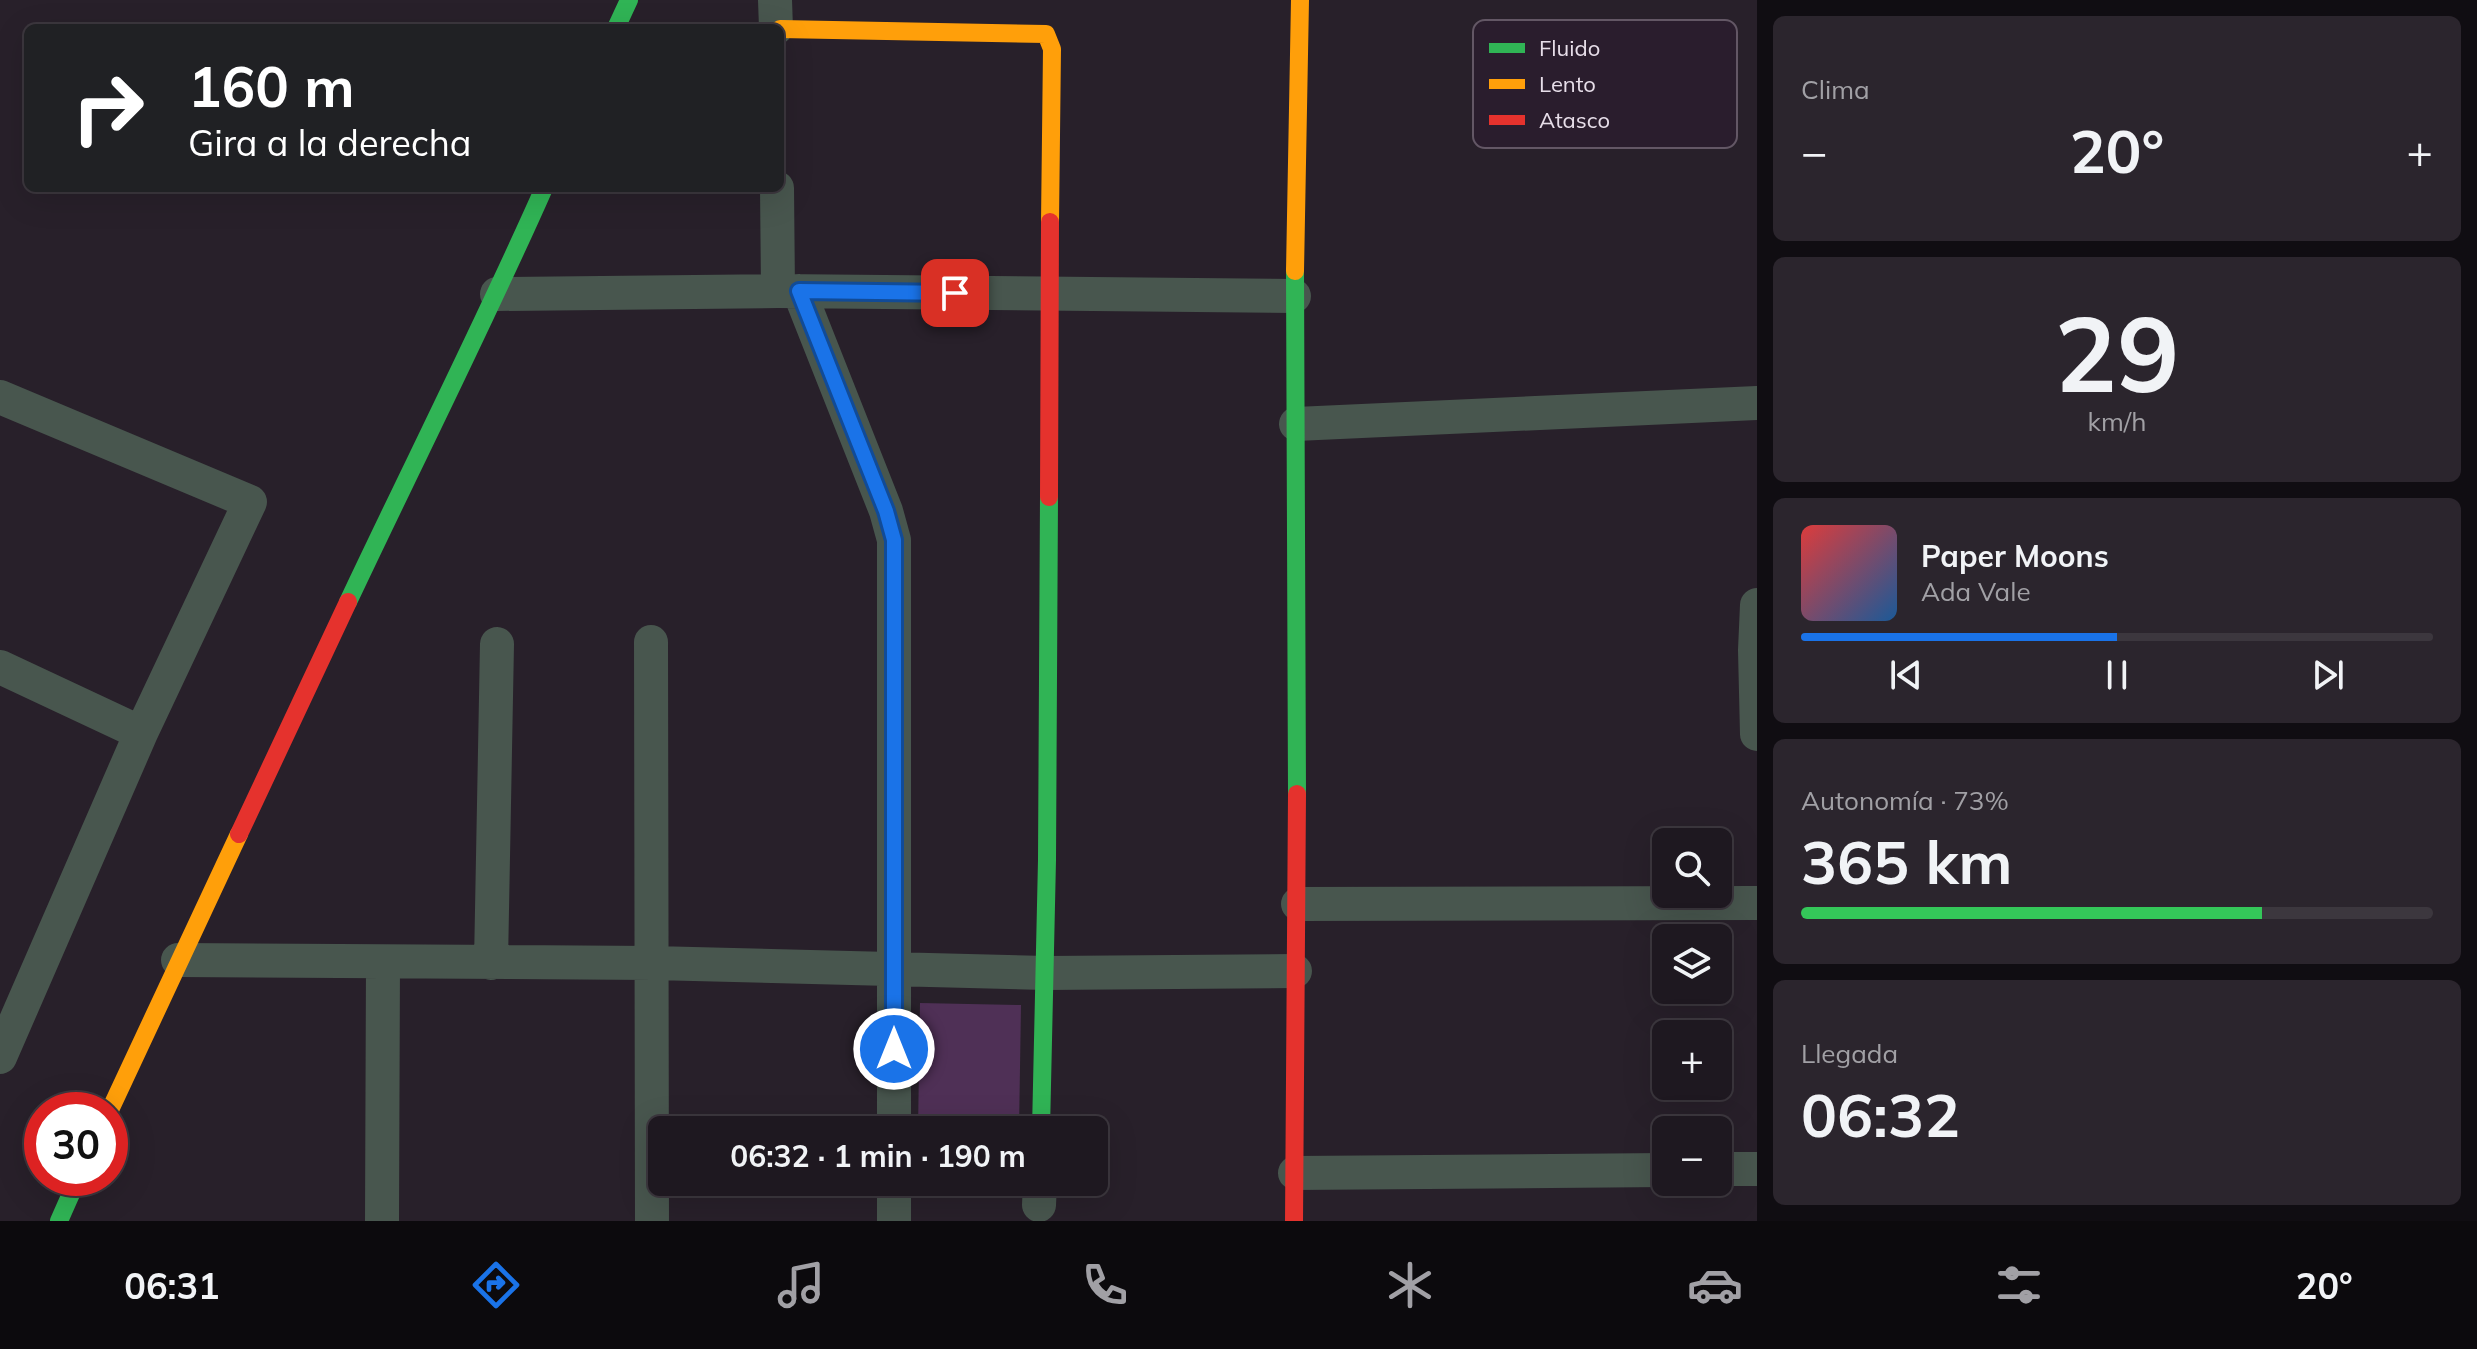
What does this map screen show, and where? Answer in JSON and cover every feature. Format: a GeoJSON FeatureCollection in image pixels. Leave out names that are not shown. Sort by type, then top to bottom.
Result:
{"type":"FeatureCollection","features":[{"type":"Feature","properties":{"kind":"street"},"geometry":{"type":"LineString","coordinates":[[618,24],[629,0]]}},
{"type":"Feature","properties":{"kind":"street"},"geometry":{"type":"LineString","coordinates":[[775,0],[778,24]]}},
{"type":"Feature","properties":{"kind":"street"},"geometry":{"type":"LineString","coordinates":[[1294,1221],[1298,904],[1294,296],[1300,0]]}},
{"type":"Feature","properties":{"kind":"street"},"geometry":{"type":"LineString","coordinates":[[784,28],[1046,34],[1052,49],[1048,294],[1046,973],[1041,1116]]}},
{"type":"Feature","properties":{"kind":"street"},"geometry":{"type":"LineString","coordinates":[[118,1092],[427,433],[497,294],[542,192]]}},
{"type":"Feature","properties":{"kind":"street"},"geometry":{"type":"LineString","coordinates":[[777,192],[789,291],[886,511],[894,540],[894,1116]]}},
{"type":"Feature","properties":{"kind":"street"},"geometry":{"type":"LineString","coordinates":[[497,294],[789,291],[1294,296]]}},
{"type":"Feature","properties":{"kind":"street"},"geometry":{"type":"LineString","coordinates":[[0,397],[250,502],[141,733],[0,1057]]}},
{"type":"Feature","properties":{"kind":"street"},"geometry":{"type":"LineString","coordinates":[[1296,424],[1757,403]]}},
{"type":"Feature","properties":{"kind":"street"},"geometry":{"type":"LineString","coordinates":[[1757,605],[1757,734]]}},
{"type":"Feature","properties":{"kind":"street"},"geometry":{"type":"LineString","coordinates":[[651,642],[652,1221]]}},
{"type":"Feature","properties":{"kind":"street"},"geometry":{"type":"LineString","coordinates":[[491,963],[497,644]]}},
{"type":"Feature","properties":{"kind":"street"},"geometry":{"type":"LineString","coordinates":[[0,667],[141,733]]}},
{"type":"Feature","properties":{"kind":"street"},"geometry":{"type":"LineString","coordinates":[[1298,904],[1757,903]]}},
{"type":"Feature","properties":{"kind":"street"},"geometry":{"type":"LineString","coordinates":[[178,960],[653,963],[1046,973],[1295,971]]}},
{"type":"Feature","properties":{"kind":"street"},"geometry":{"type":"LineString","coordinates":[[382,1221],[383,962]]}},
{"type":"Feature","properties":{"kind":"street"},"geometry":{"type":"LineString","coordinates":[[1732,1169],[1757,1169]]}},
{"type":"Feature","properties":{"kind":"street"},"geometry":{"type":"LineString","coordinates":[[1295,1173],[1652,1170]]}},
{"type":"Feature","properties":{"kind":"street"},"geometry":{"type":"LineString","coordinates":[[59,1221],[70,1196]]}},
{"type":"Feature","properties":{"kind":"street"},"geometry":{"type":"LineString","coordinates":[[894,1196],[894,1221]]}},
{"type":"Feature","properties":{"kind":"shaded area"},"geometry":{"type":"Polygon","coordinates":[[[920,1003],[1021,1005],[1019,1116],[918,1116],[920,1003]]]}},
{"type":"Feature","properties":{"kind":"traffic: fast"},"geometry":{"type":"LineString","coordinates":[[618,24],[629,0]]}},
{"type":"Feature","properties":{"kind":"traffic: fast"},"geometry":{"type":"LineString","coordinates":[[348,602],[542,192]]}},
{"type":"Feature","properties":{"kind":"traffic: fast"},"geometry":{"type":"LineString","coordinates":[[1295,271],[1297,794]]}},
{"type":"Feature","properties":{"kind":"traffic: fast"},"geometry":{"type":"LineString","coordinates":[[1041,1116],[1047,860],[1049,497]]}},
{"type":"Feature","properties":{"kind":"traffic: fast"},"geometry":{"type":"LineString","coordinates":[[59,1221],[70,1196]]}},
{"type":"Feature","properties":{"kind":"traffic: slow"},"geometry":{"type":"LineString","coordinates":[[1295,271],[1300,0]]}},
{"type":"Feature","properties":{"kind":"traffic: slow"},"geometry":{"type":"LineString","coordinates":[[784,29],[1046,34],[1052,49],[1050,222]]}},
{"type":"Feature","properties":{"kind":"traffic: slow"},"geometry":{"type":"LineString","coordinates":[[118,1092],[239,834]]}},
{"type":"Feature","properties":{"kind":"traffic: jam"},"geometry":{"type":"LineString","coordinates":[[1049,497],[1050,222]]}},
{"type":"Feature","properties":{"kind":"traffic: jam"},"geometry":{"type":"LineString","coordinates":[[239,834],[348,602]]}},
{"type":"Feature","properties":{"kind":"traffic: jam"},"geometry":{"type":"LineString","coordinates":[[1294,1221],[1297,794]]}},
{"type":"Feature","properties":{"kind":"route"},"geometry":{"type":"LineString","coordinates":[[894,1049],[894,540],[886,511],[799,291],[955,293]]}}]}
